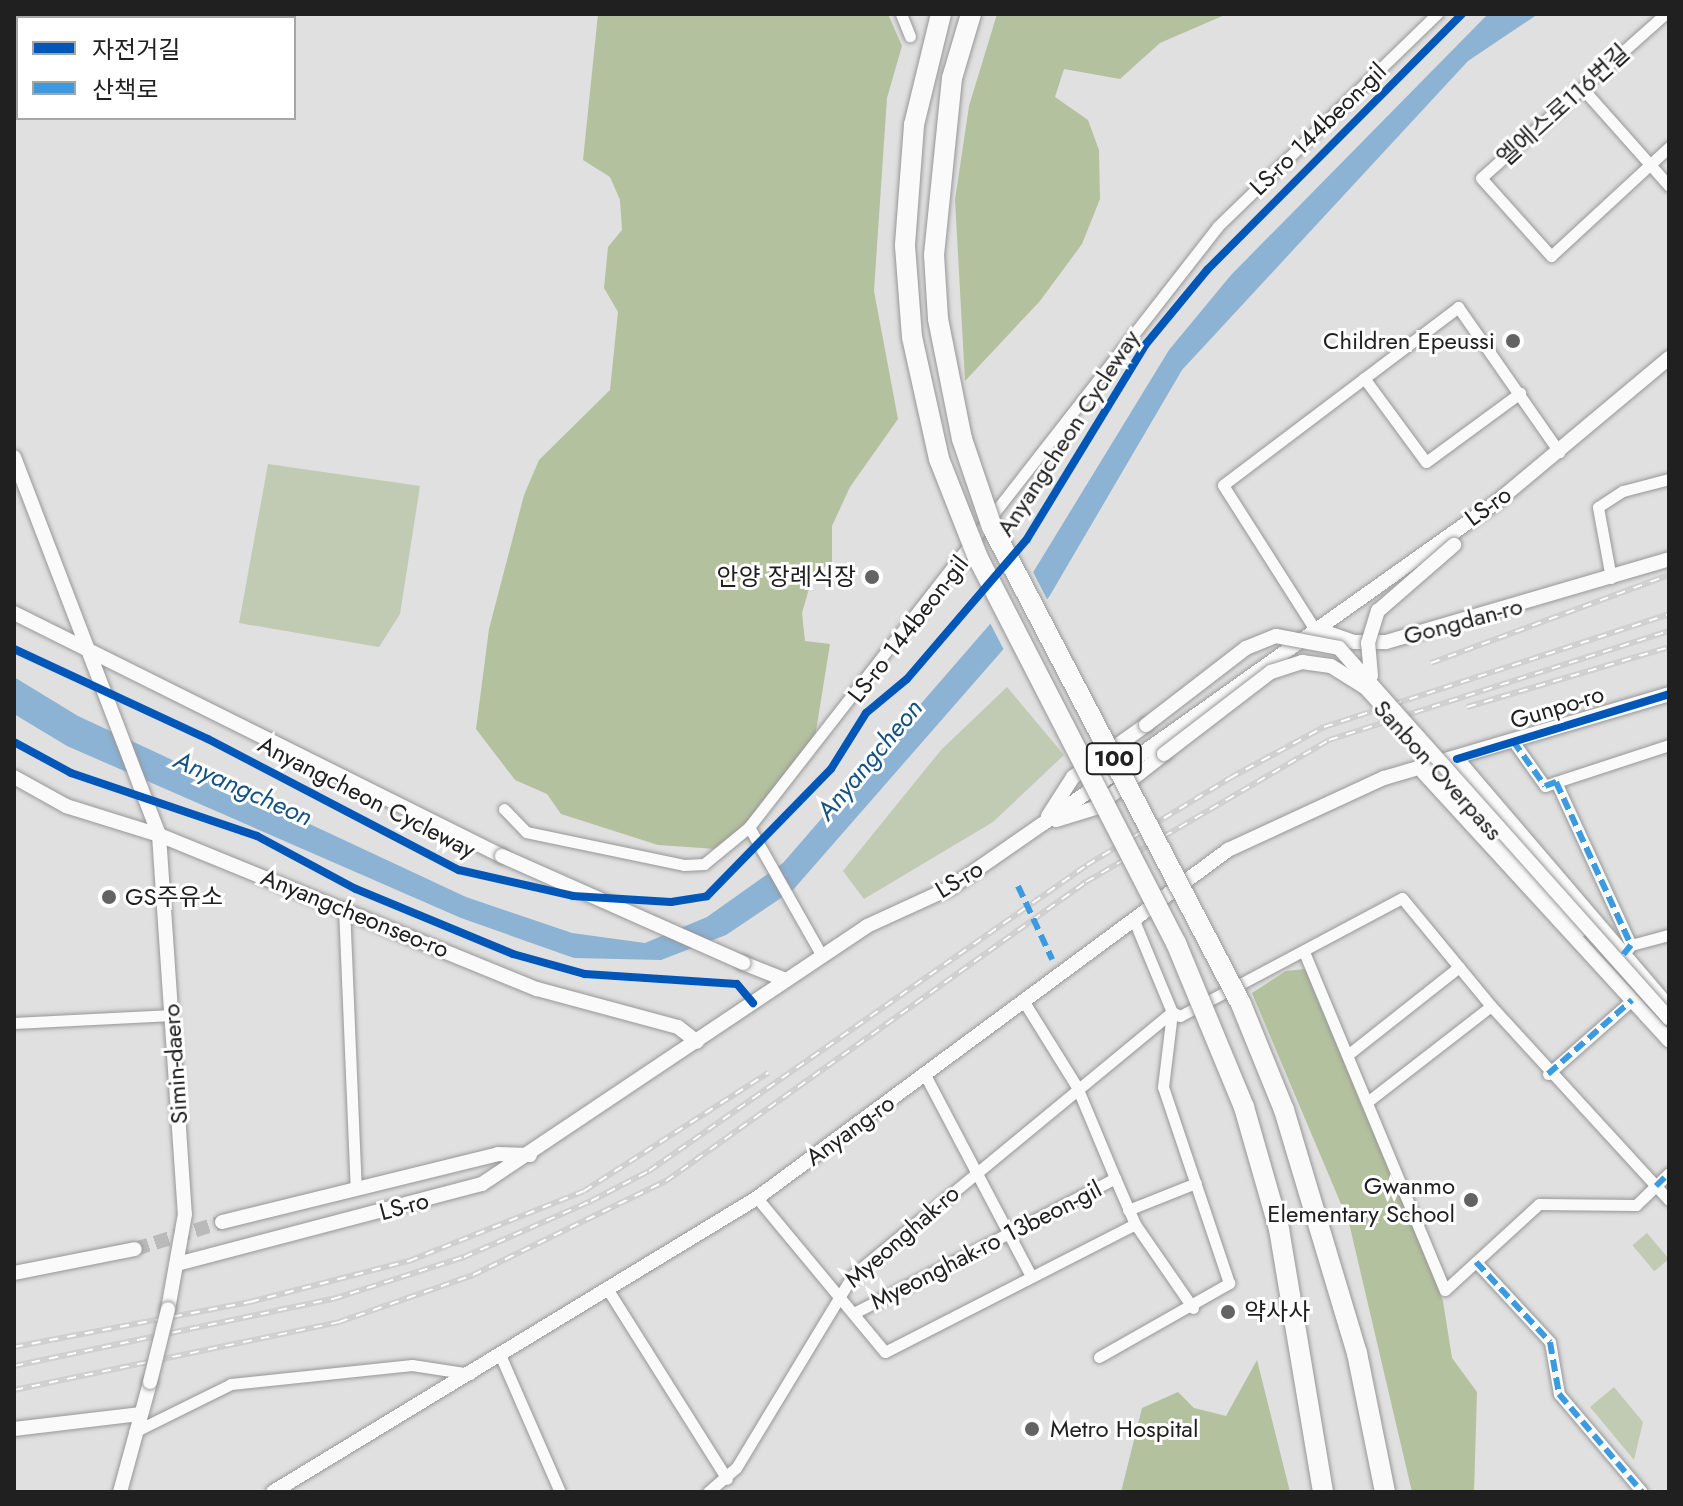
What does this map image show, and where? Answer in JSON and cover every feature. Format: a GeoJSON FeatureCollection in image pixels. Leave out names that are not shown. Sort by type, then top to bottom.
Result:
{"type":"FeatureCollection","features":[{"type":"Feature","properties":{"kind":"highway","name":"100"},"geometry":{"type":"LineString","coordinates":[[941,14],[914,125],[905,246],[912,337],[939,459],[978,558],[1176,943],[1244,1107],[1279,1229],[1323,1492]]}},
{"type":"Feature","properties":{"kind":"highway","name":"100"},"geometry":{"type":"LineString","coordinates":[[971,14],[952,78],[934,255],[938,319],[962,439],[992,527],[1241,1004],[1284,1110],[1357,1353],[1385,1492]]}},
{"type":"Feature","properties":{"kind":"street"},"geometry":{"type":"LineString","coordinates":[[901,14],[910,36]]}},
{"type":"Feature","properties":{"kind":"street","name":"LS-ro 144beon-gil"},"geometry":{"type":"LineString","coordinates":[[504,809],[526,832],[684,865],[704,864],[752,832],[1218,226],[1437,14]]}},
{"type":"Feature","properties":{"kind":"street","name":"엘에스로116번길"},"geometry":{"type":"LineString","coordinates":[[1665,14],[1481,178],[1551,256],[1669,147]]}},
{"type":"Feature","properties":{"kind":"street"},"geometry":{"type":"LineString","coordinates":[[1582,88],[1669,186]]}},
{"type":"Feature","properties":{"kind":"street"},"geometry":{"type":"LineString","coordinates":[[1314,628],[1223,485],[1458,307],[1559,452]]}},
{"type":"Feature","properties":{"kind":"street","name":"LS-ro"},"geometry":{"type":"LineString","coordinates":[[177,1264],[482,1184],[530,1155],[822,956],[950,888],[1044,823],[1314,628],[1498,501],[1669,358]]}},
{"type":"Feature","properties":{"kind":"street"},"geometry":{"type":"LineString","coordinates":[[1364,378],[1426,462],[1520,393]]}},
{"type":"Feature","properties":{"kind":"street"},"geometry":{"type":"LineString","coordinates":[[14,457],[93,658]]}},
{"type":"Feature","properties":{"kind":"street"},"geometry":{"type":"LineString","coordinates":[[1611,578],[1598,507],[1623,491],[1669,479]]}},
{"type":"Feature","properties":{"kind":"street"},"geometry":{"type":"LineString","coordinates":[[1371,676],[1368,643],[1378,611],[1454,545],[1498,501]]}},
{"type":"Feature","properties":{"kind":"street","name":"Gongdan-ro"},"geometry":{"type":"LineString","coordinates":[[1314,628],[1354,642],[1386,642],[1669,559]]}},
{"type":"Feature","properties":{"kind":"street"},"geometry":{"type":"LineString","coordinates":[[14,613],[93,658],[502,856],[786,980]]}},
{"type":"Feature","properties":{"kind":"street"},"geometry":{"type":"LineString","coordinates":[[1044,823],[1073,777],[1246,648],[1276,636],[1339,648],[1371,676],[1669,1018]]}},
{"type":"Feature","properties":{"kind":"street","name":"Simin-daero"},"geometry":{"type":"LineString","coordinates":[[93,658],[159,835],[185,1214],[168,1309],[139,1414]]}},
{"type":"Feature","properties":{"kind":"street","name":"Sanbon Overpass"},"geometry":{"type":"LineString","coordinates":[[1044,823],[1095,808],[1271,672],[1302,662],[1331,666],[1365,687],[1669,1029]]}},
{"type":"Feature","properties":{"kind":"street","name":"Gunpo-ro"},"geometry":{"type":"LineString","coordinates":[[1423,772],[1669,694]]}},
{"type":"Feature","properties":{"kind":"street"},"geometry":{"type":"LineString","coordinates":[[1513,741],[1545,786],[1669,745]]}},
{"type":"Feature","properties":{"kind":"street"},"geometry":{"type":"LineString","coordinates":[[1457,759],[1627,950],[1669,1007]]}},
{"type":"Feature","properties":{"kind":"street"},"geometry":{"type":"LineString","coordinates":[[1423,772],[1669,1040]]}},
{"type":"Feature","properties":{"kind":"street","name":"Anyang-ro"},"geometry":{"type":"LineString","coordinates":[[273,1492],[501,1357],[757,1198],[1228,850],[1334,796],[1423,772]]}},
{"type":"Feature","properties":{"kind":"street","name":"Anyangcheonseo-ro"},"geometry":{"type":"LineString","coordinates":[[14,777],[66,806],[159,835],[344,907],[537,989],[678,1027],[697,1042]]}},
{"type":"Feature","properties":{"kind":"street"},"geometry":{"type":"LineString","coordinates":[[1556,782],[1627,950]]}},
{"type":"Feature","properties":{"kind":"street"},"geometry":{"type":"LineString","coordinates":[[752,832],[822,956]]}},
{"type":"Feature","properties":{"kind":"street"},"geometry":{"type":"LineString","coordinates":[[1172,1012],[1180,1016],[1402,898],[1548,1074],[1665,1180],[1669,1200]]}},
{"type":"Feature","properties":{"kind":"street"},"geometry":{"type":"LineString","coordinates":[[344,907],[356,1188]]}},
{"type":"Feature","properties":{"kind":"street"},"geometry":{"type":"LineString","coordinates":[[1099,1357],[1193,1308],[1229,1283],[1160,1068],[1172,1012],[1133,918]]}},
{"type":"Feature","properties":{"kind":"street"},"geometry":{"type":"LineString","coordinates":[[1627,950],[1669,935]]}},
{"type":"Feature","properties":{"kind":"street"},"geometry":{"type":"LineString","coordinates":[[1304,952],[1370,1100],[1445,1290],[1539,1204],[1636,1205],[1665,1180]]}},
{"type":"Feature","properties":{"kind":"street"},"geometry":{"type":"LineString","coordinates":[[1350,1053],[1459,967]]}},
{"type":"Feature","properties":{"kind":"street"},"geometry":{"type":"LineString","coordinates":[[1548,1074],[1632,1000]]}},
{"type":"Feature","properties":{"kind":"street"},"geometry":{"type":"LineString","coordinates":[[1024,1002],[1077,1087]]}},
{"type":"Feature","properties":{"kind":"street"},"geometry":{"type":"LineString","coordinates":[[1370,1100],[1491,1006]]}},
{"type":"Feature","properties":{"kind":"street","name":"Myeonghak-ro"},"geometry":{"type":"LineString","coordinates":[[708,1492],[727,1479],[834,1295],[1077,1087],[1172,1012]]}},
{"type":"Feature","properties":{"kind":"street"},"geometry":{"type":"LineString","coordinates":[[14,1023],[172,1015]]}},
{"type":"Feature","properties":{"kind":"street"},"geometry":{"type":"LineString","coordinates":[[925,1075],[1013,1232],[1031,1276]]}},
{"type":"Feature","properties":{"kind":"street","name":"Myeonghak-ro 13beon-gil"},"geometry":{"type":"LineString","coordinates":[[854,1313],[1115,1178],[1077,1087]]}},
{"type":"Feature","properties":{"kind":"street"},"geometry":{"type":"LineString","coordinates":[[222,1222],[498,1154],[530,1155]]}},
{"type":"Feature","properties":{"kind":"street"},"geometry":{"type":"LineString","coordinates":[[1115,1178],[1135,1224],[1193,1308]]}},
{"type":"Feature","properties":{"kind":"street"},"geometry":{"type":"LineString","coordinates":[[1128,1210],[1196,1183]]}},
{"type":"Feature","properties":{"kind":"street"},"geometry":{"type":"LineString","coordinates":[[757,1198],[834,1295],[854,1313],[885,1352],[1135,1224]]}},
{"type":"Feature","properties":{"kind":"street"},"geometry":{"type":"LineString","coordinates":[[14,1273],[135,1249]]}},
{"type":"Feature","properties":{"kind":"street"},"geometry":{"type":"LineString","coordinates":[[1476,1262],[1550,1342],[1559,1394],[1642,1492]]}},
{"type":"Feature","properties":{"kind":"street"},"geometry":{"type":"LineString","coordinates":[[608,1290],[727,1479]]}},
{"type":"Feature","properties":{"kind":"street"},"geometry":{"type":"LineString","coordinates":[[501,1357],[560,1492]]}},
{"type":"Feature","properties":{"kind":"street"},"geometry":{"type":"LineString","coordinates":[[134,1432],[231,1384],[412,1365],[471,1374]]}},
{"type":"Feature","properties":{"kind":"street"},"geometry":{"type":"LineString","coordinates":[[14,1429],[139,1414],[120,1492]]}},
{"type":"Feature","properties":{"kind":"green space"},"geometry":{"type":"Polygon","coordinates":[[[598,14],[888,14],[902,46],[887,98],[874,291],[898,419],[850,487],[832,526],[832,562],[813,575],[802,613],[805,641],[830,644],[813,750],[730,850],[658,845],[561,814],[547,794],[515,780],[476,729],[489,629],[524,495],[539,460],[610,390],[618,312],[604,288],[608,247],[622,230],[620,200],[610,177],[583,160],[598,14]]]}},
{"type":"Feature","properties":{"kind":"green space"},"geometry":{"type":"Polygon","coordinates":[[[997,14],[1227,14],[1160,43],[1120,79],[1064,69],[1055,97],[1088,120],[1099,150],[1100,199],[1082,244],[1040,301],[965,381],[955,200],[969,106],[997,14]]]}},
{"type":"Feature","properties":{"kind":"green space"},"geometry":{"type":"Polygon","coordinates":[[[268,464],[420,486],[400,614],[379,647],[239,623],[268,464]]]}},
{"type":"Feature","properties":{"kind":"green space"},"geometry":{"type":"Polygon","coordinates":[[[1007,687],[1064,755],[993,822],[864,899],[843,871],[941,750],[1007,687]]]}},
{"type":"Feature","properties":{"kind":"green space"},"geometry":{"type":"Polygon","coordinates":[[[1305,969],[1411,1217],[1443,1301],[1452,1358],[1477,1392],[1474,1492],[1412,1492],[1349,1223],[1252,993],[1286,971],[1305,969]]]}},
{"type":"Feature","properties":{"kind":"green space"},"geometry":{"type":"Polygon","coordinates":[[[1647,1233],[1669,1259],[1654,1271],[1632,1245],[1647,1233]]]}},
{"type":"Feature","properties":{"kind":"green space"},"geometry":{"type":"Polygon","coordinates":[[[1257,1360],[1290,1492],[1121,1492],[1142,1408],[1178,1392],[1194,1408],[1226,1416],[1257,1360]]]}},
{"type":"Feature","properties":{"kind":"green space"},"geometry":{"type":"Polygon","coordinates":[[[1614,1387],[1643,1422],[1634,1460],[1590,1407],[1614,1387]]]}},
{"type":"Feature","properties":{"kind":"water"},"geometry":{"type":"Polygon","coordinates":[[[1488,14],[1538,14],[1468,61],[1182,370],[1049,597],[793,890],[726,935],[661,960],[574,958],[461,918],[67,746],[14,714],[14,677],[78,716],[466,897],[572,933],[645,943],[707,917],[783,863],[1029,579],[1169,350],[1231,275],[1488,14]]]}},
{"type":"Feature","properties":{"kind":"pier"},"geometry":{"type":"Polygon","coordinates":[[[1031,568],[1049,603],[1006,654],[988,619],[1031,568]]]}},
{"type":"Feature","properties":{"kind":"tunnel"},"geometry":{"type":"LineString","coordinates":[[135,1249],[222,1222]]}},
{"type":"Feature","properties":{"kind":"railway"},"geometry":{"type":"LineString","coordinates":[[1431,663],[1669,575]]}},
{"type":"Feature","properties":{"kind":"railway"},"geometry":{"type":"LineString","coordinates":[[14,1366],[333,1299],[464,1257],[591,1201],[649,1171],[1087,865],[1230,778],[1324,727],[1669,614]]}},
{"type":"Feature","properties":{"kind":"railway"},"geometry":{"type":"LineString","coordinates":[[14,1390],[339,1322],[473,1275],[666,1181],[1086,882],[1329,740],[1669,631]]}},
{"type":"Feature","properties":{"kind":"railway"},"geometry":{"type":"LineString","coordinates":[[1467,707],[1669,647]]}},
{"type":"Feature","properties":{"kind":"railway"},"geometry":{"type":"LineString","coordinates":[[14,1347],[250,1302],[409,1261],[584,1191],[768,1073]]}},
{"type":"Feature","properties":{"kind":"marked path"},"geometry":{"type":"LineString","coordinates":[[1513,741],[1545,786],[1556,782],[1631,945],[1623,955]]}},
{"type":"Feature","properties":{"kind":"marked path"},"geometry":{"type":"LineString","coordinates":[[1018,886],[1052,959]]}},
{"type":"Feature","properties":{"kind":"marked path"},"geometry":{"type":"LineString","coordinates":[[1548,1074],[1632,1000]]}},
{"type":"Feature","properties":{"kind":"marked path"},"geometry":{"type":"LineString","coordinates":[[1656,1186],[1669,1173]]}},
{"type":"Feature","properties":{"kind":"marked path"},"geometry":{"type":"LineString","coordinates":[[1476,1262],[1550,1342],[1559,1394],[1642,1492]]}},
{"type":"Feature","properties":{"kind":"cycle path","name":"Anyangcheon Cycleway"},"geometry":{"type":"LineString","coordinates":[[14,649],[208,739],[459,870],[573,896],[671,902],[707,896],[831,769],[866,713],[907,679],[1027,539],[1146,344],[1207,270],[1462,14]]}},
{"type":"Feature","properties":{"kind":"cycle path"},"geometry":{"type":"LineString","coordinates":[[1457,759],[1669,694]]}},
{"type":"Feature","properties":{"kind":"cycle path"},"geometry":{"type":"LineString","coordinates":[[14,742],[71,773],[257,836],[356,889],[513,954],[585,974],[737,984],[753,1003]]}},
{"type":"Feature","properties":{"kind":"place","name":"Children Epeussi"},"geometry":{"type":"Point","coordinates":[1513,341]}},
{"type":"Feature","properties":{"kind":"place","name":"안양 장례식장"},"geometry":{"type":"Point","coordinates":[872,577]}},
{"type":"Feature","properties":{"kind":"place","name":"GS주유소"},"geometry":{"type":"Point","coordinates":[109,897]}},
{"type":"Feature","properties":{"kind":"place","name":"Gwanmo Elementary School"},"geometry":{"type":"Point","coordinates":[1471,1200]}},
{"type":"Feature","properties":{"kind":"place","name":"약사사"},"geometry":{"type":"Point","coordinates":[1228,1312]}},
{"type":"Feature","properties":{"kind":"place","name":"Metro Hospital"},"geometry":{"type":"Point","coordinates":[1032,1429]}},
{"type":"Feature","properties":{"kind":"water label","name":"Anyangcheon"},"geometry":{"type":"Point","coordinates":[870,760]}},
{"type":"Feature","properties":{"kind":"water label","name":"Anyangcheon"},"geometry":{"type":"Point","coordinates":[243,789]}}]}
